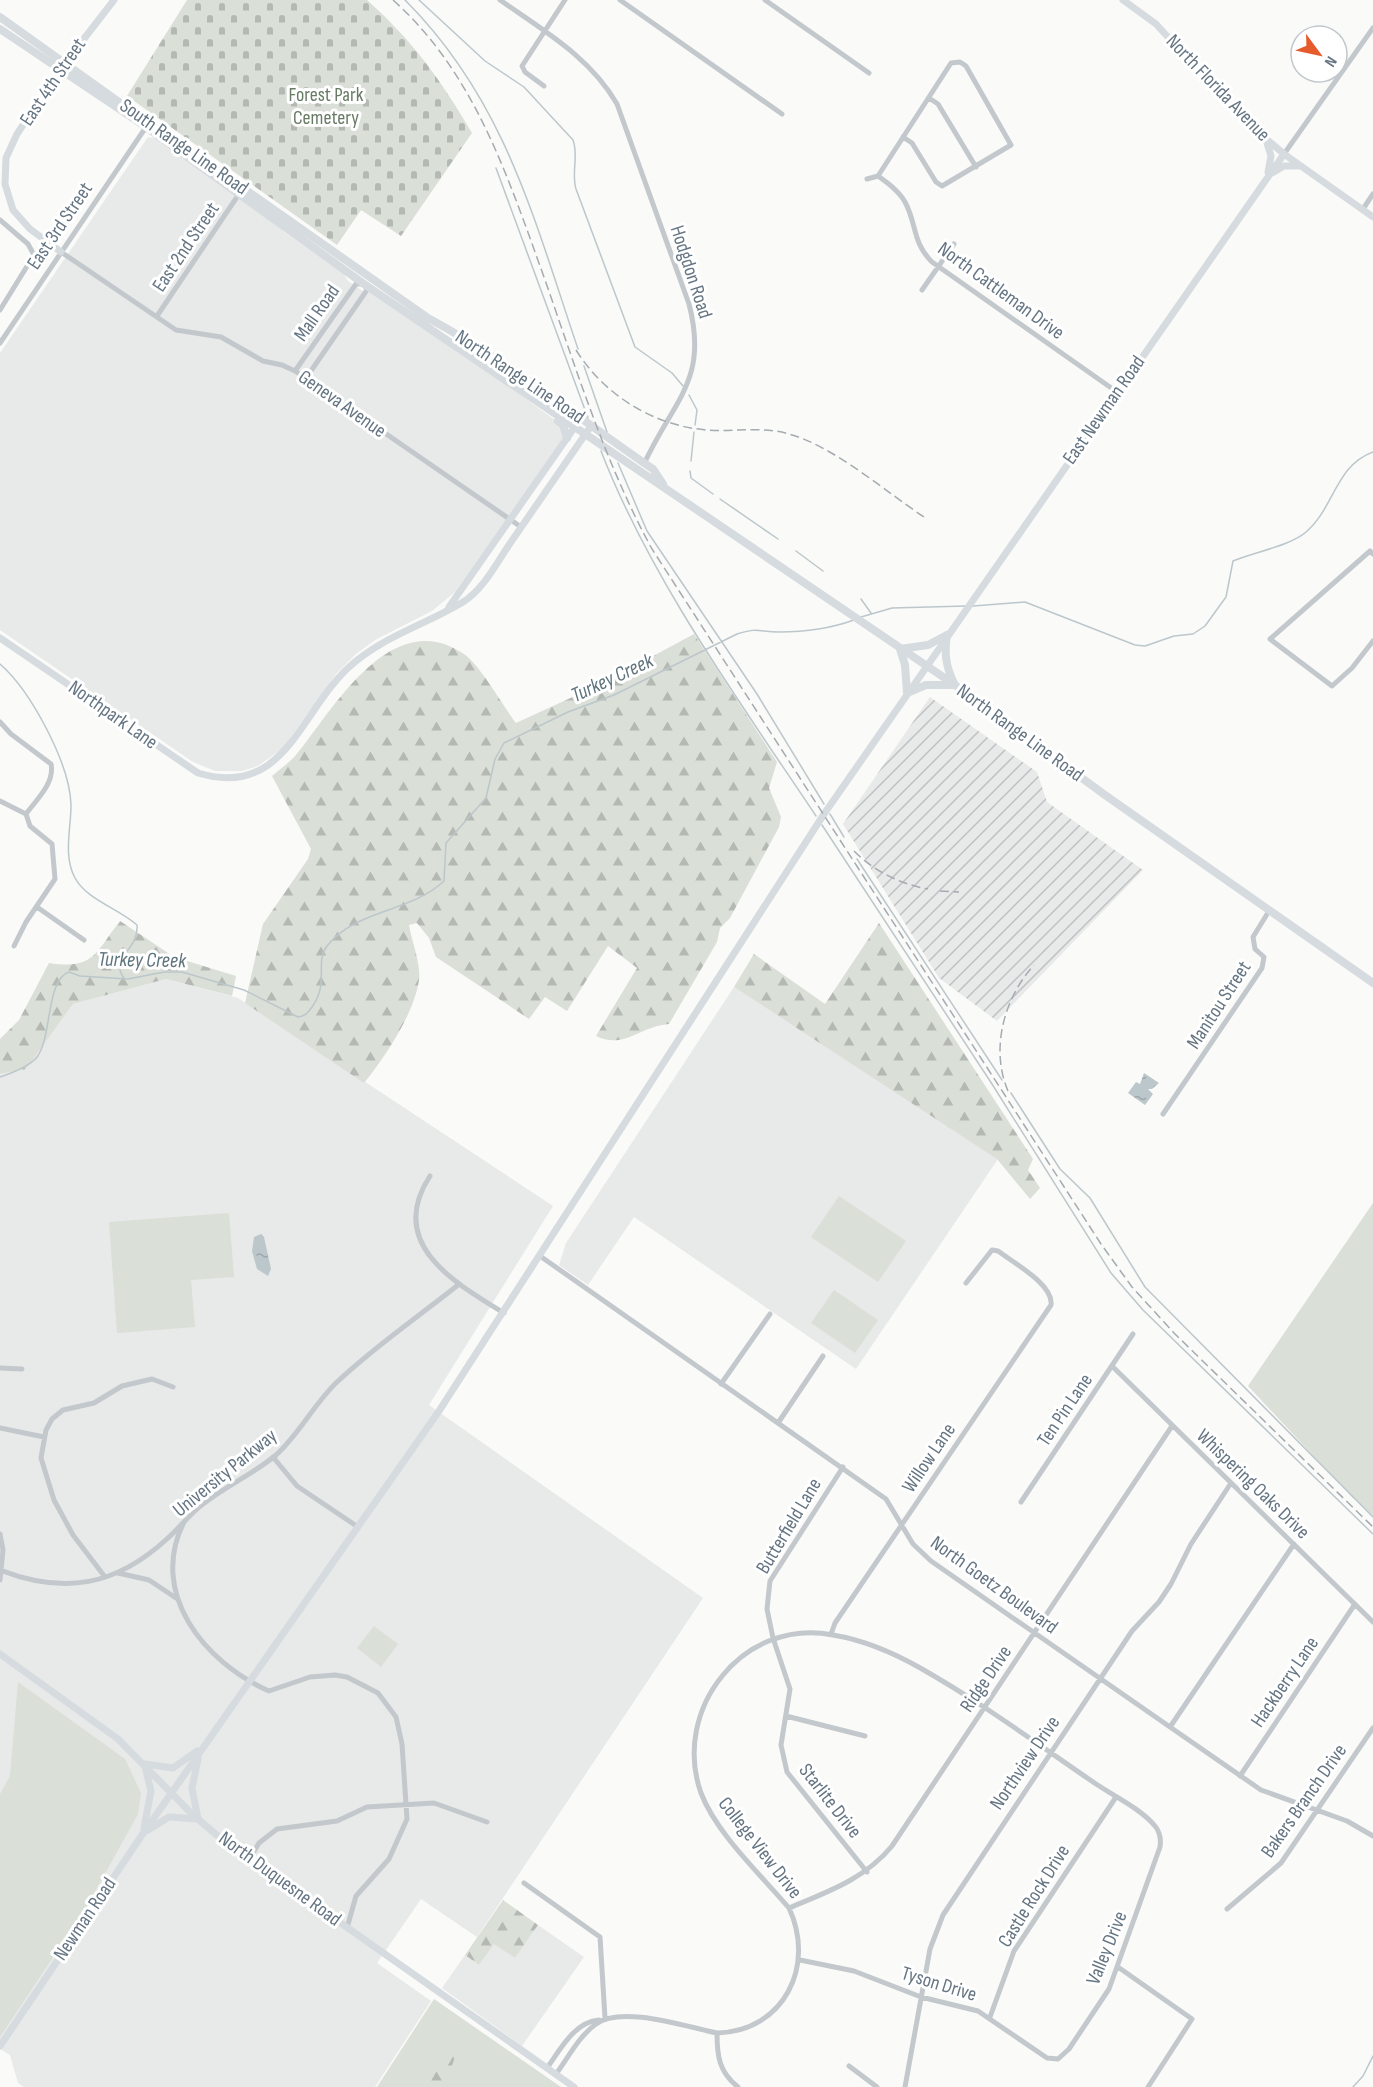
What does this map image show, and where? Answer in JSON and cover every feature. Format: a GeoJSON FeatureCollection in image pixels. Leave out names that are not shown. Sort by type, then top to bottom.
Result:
{"type":"FeatureCollection","features":[{"type":"Feature","properties":{"kind":"main road","name":"South Range Line Road"},"geometry":{"type":"LineString","coordinates":[[0,17],[62,67],[239,194],[366,281]]}},
{"type":"Feature","properties":{"kind":"main road","name":"South Range Line Road"},"geometry":{"type":"LineString","coordinates":[[0,29],[62,67],[366,281]]}},
{"type":"Feature","properties":{"kind":"main road","name":"North Range Line Road"},"geometry":{"type":"LineString","coordinates":[[366,281],[574,428],[665,487],[835,606],[955,685],[1373,983]]}},
{"type":"Feature","properties":{"kind":"main road","name":"North Range Line Road"},"geometry":{"type":"LineString","coordinates":[[366,281],[465,338],[653,469],[665,487]]}},
{"type":"Feature","properties":{"kind":"main road"},"geometry":{"type":"LineString","coordinates":[[497,373],[503,382],[562,424],[567,438]]}},
{"type":"Feature","properties":{"kind":"main road"},"geometry":{"type":"LineString","coordinates":[[947,635],[945,656],[948,671],[955,685],[926,685],[907,693],[905,665],[900,649],[928,645],[947,635]]}},
{"type":"Feature","properties":{"kind":"street","name":"East 4th Street"},"geometry":{"type":"LineString","coordinates":[[2,172],[12,144],[62,67],[114,0]]}},
{"type":"Feature","properties":{"kind":"street","name":"Hodgdon Road"},"geometry":{"type":"LineString","coordinates":[[500,0],[581,58],[607,86],[617,104],[685,293],[696,336],[695,360],[687,387],[644,464]]}},
{"type":"Feature","properties":{"kind":"street"},"geometry":{"type":"LineString","coordinates":[[544,86],[525,72],[522,66],[565,0]]}},
{"type":"Feature","properties":{"kind":"street"},"geometry":{"type":"LineString","coordinates":[[620,0],[782,114]]}},
{"type":"Feature","properties":{"kind":"street"},"geometry":{"type":"LineString","coordinates":[[765,0],[869,73]]}},
{"type":"Feature","properties":{"kind":"street","name":"North Florida Avenue"},"geometry":{"type":"LineString","coordinates":[[1123,0],[1156,24],[1244,120],[1264,138],[1373,217]]}},
{"type":"Feature","properties":{"kind":"street"},"geometry":{"type":"LineString","coordinates":[[1284,154],[1373,28]]}},
{"type":"Feature","properties":{"kind":"street"},"geometry":{"type":"LineString","coordinates":[[867,179],[878,176],[903,137],[929,98],[951,63],[960,62],[966,66],[1011,145],[945,186],[939,185],[912,143],[903,137]]}},
{"type":"Feature","properties":{"kind":"street"},"geometry":{"type":"LineString","coordinates":[[929,98],[938,104],[976,167]]}},
{"type":"Feature","properties":{"kind":"street","name":"East 3rd Street"},"geometry":{"type":"LineString","coordinates":[[0,343],[146,127]]}},
{"type":"Feature","properties":{"kind":"street"},"geometry":{"type":"LineString","coordinates":[[1264,138],[1271,161],[1264,182]]}},
{"type":"Feature","properties":{"kind":"street","name":"East Newman Road"},"geometry":{"type":"LineString","coordinates":[[206,1743],[358,1527],[504,1313],[754,919],[907,693],[1284,154]]}},
{"type":"Feature","properties":{"kind":"street"},"geometry":{"type":"LineString","coordinates":[[1264,182],[1281,167],[1303,167]]}},
{"type":"Feature","properties":{"kind":"street","name":"Geneva Avenue"},"geometry":{"type":"LineString","coordinates":[[2,172],[7,197],[13,210],[30,229],[127,298],[176,330],[220,337],[263,361],[282,364],[295,371],[316,388],[521,527]]}},
{"type":"Feature","properties":{"kind":"street","name":"North Cattleman Drive"},"geometry":{"type":"LineString","coordinates":[[878,176],[904,200],[919,246],[938,267],[1117,392]]}},
{"type":"Feature","properties":{"kind":"street","name":"East 2nd Street"},"geometry":{"type":"LineString","coordinates":[[157,316],[239,194]]}},
{"type":"Feature","properties":{"kind":"street"},"geometry":{"type":"LineString","coordinates":[[1363,209],[1373,194]]}},
{"type":"Feature","properties":{"kind":"street"},"geometry":{"type":"LineString","coordinates":[[0,220],[28,244],[34,255],[0,310]]}},
{"type":"Feature","properties":{"kind":"street"},"geometry":{"type":"LineString","coordinates":[[922,290],[954,244]]}},
{"type":"Feature","properties":{"kind":"street","name":"Mall Road"},"geometry":{"type":"LineString","coordinates":[[295,371],[355,285],[366,281],[367,290],[306,378]]}},
{"type":"Feature","properties":{"kind":"street"},"geometry":{"type":"LineString","coordinates":[[447,609],[581,418]]}},
{"type":"Feature","properties":{"kind":"street"},"geometry":{"type":"LineString","coordinates":[[447,609],[474,593],[591,426]]}},
{"type":"Feature","properties":{"kind":"street"},"geometry":{"type":"LineString","coordinates":[[1372,552],[1270,639],[1332,686],[1347,674],[1373,641]]}},
{"type":"Feature","properties":{"kind":"street","name":"Northpark Lane"},"geometry":{"type":"LineString","coordinates":[[0,638],[188,767],[209,776],[231,778],[257,772],[284,753],[335,681],[367,652],[447,609]]}},
{"type":"Feature","properties":{"kind":"street"},"geometry":{"type":"LineString","coordinates":[[0,722],[11,734],[51,764],[53,772],[49,783],[26,814]]}},
{"type":"Feature","properties":{"kind":"street"},"geometry":{"type":"LineString","coordinates":[[0,801],[26,814],[30,826],[48,838],[52,844],[55,879],[14,946]]}},
{"type":"Feature","properties":{"kind":"street"},"geometry":{"type":"LineString","coordinates":[[37,907],[84,940]]}},
{"type":"Feature","properties":{"kind":"street","name":"Manitou Street"},"geometry":{"type":"LineString","coordinates":[[1163,1114],[1262,968],[1264,957],[1255,950],[1253,937],[1269,911]]}},
{"type":"Feature","properties":{"kind":"street"},"geometry":{"type":"LineString","coordinates":[[430,1176],[420,1191],[416,1205],[421,1245],[444,1275],[504,1313]]}},
{"type":"Feature","properties":{"kind":"street","name":"Willow Lane"},"geometry":{"type":"LineString","coordinates":[[831,1634],[836,1623],[1051,1305],[1052,1299],[1046,1287],[998,1251],[992,1251],[986,1255],[966,1283]]}},
{"type":"Feature","properties":{"kind":"street","name":"North Goetz Boulevard"},"geometry":{"type":"LineString","coordinates":[[540,1256],[886,1498],[913,1544],[931,1561],[1034,1633],[1240,1776],[1276,1797],[1347,1821],[1373,1836]]}},
{"type":"Feature","properties":{"kind":"street","name":"University Parkway"},"geometry":{"type":"LineString","coordinates":[[1,1570],[40,1582],[65,1585],[117,1573],[148,1554],[206,1502],[273,1456],[296,1433],[324,1395],[347,1372],[379,1344],[458,1285]]}},
{"type":"Feature","properties":{"kind":"street"},"geometry":{"type":"LineString","coordinates":[[721,1383],[770,1314]]}},
{"type":"Feature","properties":{"kind":"street","name":"Ten Pin Lane"},"geometry":{"type":"LineString","coordinates":[[1021,1502],[1133,1334]]}},
{"type":"Feature","properties":{"kind":"street"},"geometry":{"type":"LineString","coordinates":[[778,1423],[823,1356]]}},
{"type":"Feature","properties":{"kind":"street","name":"Whispering Oaks Drive"},"geometry":{"type":"LineString","coordinates":[[1112,1366],[1373,1622]]}},
{"type":"Feature","properties":{"kind":"street"},"geometry":{"type":"LineString","coordinates":[[0,1368],[22,1369]]}},
{"type":"Feature","properties":{"kind":"street"},"geometry":{"type":"LineString","coordinates":[[105,1577],[73,1535],[54,1500],[41,1458],[44,1437],[52,1419],[63,1410],[94,1403],[116,1388],[152,1379],[173,1387]]}},
{"type":"Feature","properties":{"kind":"street","name":"Ridge Drive"},"geometry":{"type":"LineString","coordinates":[[789,1908],[846,1884],[867,1872],[892,1846],[1172,1426]]}},
{"type":"Feature","properties":{"kind":"street"},"geometry":{"type":"LineString","coordinates":[[0,1428],[44,1437]]}},
{"type":"Feature","properties":{"kind":"street"},"geometry":{"type":"LineString","coordinates":[[273,1456],[297,1486],[358,1527]]}},
{"type":"Feature","properties":{"kind":"street","name":"Butterfield Lane"},"geometry":{"type":"LineString","coordinates":[[773,1638],[767,1609],[770,1581],[843,1467]]}},
{"type":"Feature","properties":{"kind":"street","name":"Northview Drive"},"geometry":{"type":"LineString","coordinates":[[905,2087],[930,1949],[943,1915],[1132,1631],[1159,1602],[1171,1584],[1191,1544],[1231,1483]]}},
{"type":"Feature","properties":{"kind":"street"},"geometry":{"type":"LineString","coordinates":[[184,1522],[172,1559],[176,1598],[187,1620],[208,1650],[260,1687],[272,1691],[310,1677],[335,1675],[356,1679],[378,1693],[396,1717],[402,1744],[408,1803],[407,1820],[397,1847],[381,1870],[356,1896],[347,1928]]}},
{"type":"Feature","properties":{"kind":"street"},"geometry":{"type":"LineString","coordinates":[[0,1533],[0,1580]]}},
{"type":"Feature","properties":{"kind":"street"},"geometry":{"type":"LineString","coordinates":[[1170,1727],[1294,1544]]}},
{"type":"Feature","properties":{"kind":"street"},"geometry":{"type":"LineString","coordinates":[[117,1573],[149,1580],[176,1598]]}},
{"type":"Feature","properties":{"kind":"street","name":"Hackberry Lane"},"geometry":{"type":"LineString","coordinates":[[1240,1776],[1355,1604]]}},
{"type":"Feature","properties":{"kind":"street","name":"College View Drive"},"geometry":{"type":"LineString","coordinates":[[547,2068],[575,2031],[590,2022],[631,2016],[717,2033],[749,2027],[771,2012],[791,1986],[800,1960],[796,1923],[789,1908],[709,1810],[701,1793],[695,1756],[698,1720],[713,1687],[726,1669],[742,1655],[773,1638],[805,1633],[831,1634],[858,1641],[921,1668],[985,1708],[1116,1797],[1150,1821],[1160,1836]]}},
{"type":"Feature","properties":{"kind":"street","name":"Starlite Drive"},"geometry":{"type":"LineString","coordinates":[[773,1638],[790,1689],[781,1745],[787,1772],[867,1872]]}},
{"type":"Feature","properties":{"kind":"street","name":"North Duquesne Road"},"geometry":{"type":"LineString","coordinates":[[0,1654],[118,1739],[198,1819],[347,1928],[574,2087]]}},
{"type":"Feature","properties":{"kind":"street"},"geometry":{"type":"LineString","coordinates":[[786,1716],[865,1736]]}},
{"type":"Feature","properties":{"kind":"street","name":"Bakers Branch Drive"},"geometry":{"type":"LineString","coordinates":[[1227,1909],[1281,1863],[1373,1728]]}},
{"type":"Feature","properties":{"kind":"street"},"geometry":{"type":"LineString","coordinates":[[142,1835],[151,1791],[144,1764],[173,1768],[183,1763],[206,1743]]}},
{"type":"Feature","properties":{"kind":"street"},"geometry":{"type":"LineString","coordinates":[[142,1835],[170,1817],[198,1819],[193,1779],[206,1743]]}},
{"type":"Feature","properties":{"kind":"street","name":"Newman Road"},"geometry":{"type":"LineString","coordinates":[[0,2046],[206,1743]]}},
{"type":"Feature","properties":{"kind":"street","name":"Castle Rock Drive"},"geometry":{"type":"LineString","coordinates":[[990,2018],[1014,1951],[1116,1797]]}},
{"type":"Feature","properties":{"kind":"street"},"geometry":{"type":"LineString","coordinates":[[250,1858],[259,1843],[277,1829],[337,1821],[367,1807],[408,1803],[438,1804],[488,1822]]}},
{"type":"Feature","properties":{"kind":"street","name":"Valley Drive"},"geometry":{"type":"LineString","coordinates":[[1058,2059],[1069,2049],[1109,1989],[1160,1847],[1160,1836]]}},
{"type":"Feature","properties":{"kind":"street"},"geometry":{"type":"LineString","coordinates":[[524,1883],[600,1937],[603,2019],[588,2030],[556,2074]]}},
{"type":"Feature","properties":{"kind":"street","name":"Tyson Drive"},"geometry":{"type":"LineString","coordinates":[[800,1960],[854,1971],[921,1997],[967,2007],[990,2018],[1047,2058],[1058,2059]]}},
{"type":"Feature","properties":{"kind":"street"},"geometry":{"type":"LineString","coordinates":[[1118,1966],[1190,2015],[1192,2020],[1148,2087]]}},
{"type":"Feature","properties":{"kind":"street"},"geometry":{"type":"LineString","coordinates":[[717,2033],[719,2064],[724,2074],[738,2087]]}},
{"type":"Feature","properties":{"kind":"street"},"geometry":{"type":"LineString","coordinates":[[849,2066],[877,2087]]}},
{"type":"Feature","properties":{"kind":"shaded area"},"geometry":{"type":"Polygon","coordinates":[[[148,137],[156,138],[276,222],[283,231],[344,274],[348,281],[367,294],[371,291],[485,369],[559,423],[564,437],[455,592],[432,611],[375,640],[356,654],[336,674],[283,748],[258,766],[242,771],[215,771],[193,762],[0,630],[0,353],[148,137]]]}},
{"type":"Feature","properties":{"kind":"shaded area"},"geometry":{"type":"Polygon","coordinates":[[[930,697],[1037,772],[1047,802],[1143,870],[997,1021],[939,978],[843,824],[930,697]]]}},
{"type":"Feature","properties":{"kind":"shaded area"},"geometry":{"type":"Polygon","coordinates":[[[166,979],[238,998],[553,1206],[429,1405],[703,1598],[477,1937],[421,1899],[377,1963],[431,2001],[375,2087],[24,2087],[18,2083],[10,2055],[0,2049],[0,1074],[26,1069],[73,1004],[166,979]]]}},
{"type":"Feature","properties":{"kind":"shaded area"},"geometry":{"type":"Polygon","coordinates":[[[734,987],[998,1159],[856,1369],[634,1217],[588,1285],[559,1265],[566,1243],[734,987]]]}},
{"type":"Feature","properties":{"kind":"shaded area"},"geometry":{"type":"Polygon","coordinates":[[[538,1925],[584,1957],[522,2046],[442,1988],[465,1955],[479,1965],[494,1943],[515,1958],[538,1925]]]}},
{"type":"Feature","properties":{"kind":"green space","name":"Forest Park Cemetery"},"geometry":{"type":"Polygon","coordinates":[[[187,0],[367,0],[412,46],[437,78],[472,133],[401,236],[361,210],[337,245],[127,96],[187,0]]]}},
{"type":"Feature","properties":{"kind":"green space"},"geometry":{"type":"Polygon","coordinates":[[[694,634],[777,762],[769,788],[781,817],[779,827],[730,918],[720,928],[717,942],[669,1024],[624,1039],[606,1040],[596,1036],[637,968],[608,946],[567,1011],[545,997],[529,1019],[436,957],[429,938],[417,923],[409,925],[419,967],[416,993],[398,1034],[364,1083],[245,1003],[263,924],[308,859],[311,849],[272,776],[296,755],[346,690],[366,669],[389,652],[412,642],[437,642],[470,659],[516,723],[603,683],[694,634]]]}},
{"type":"Feature","properties":{"kind":"green space"},"geometry":{"type":"Polygon","coordinates":[[[120,921],[174,957],[236,976],[232,996],[166,979],[73,1004],[26,1069],[0,1074],[0,1039],[19,1020],[49,963],[76,964],[92,957],[120,921]]]}},
{"type":"Feature","properties":{"kind":"green space"},"geometry":{"type":"Polygon","coordinates":[[[879,923],[1033,1159],[1028,1170],[1040,1188],[1030,1199],[997,1159],[734,987],[754,954],[825,1004],[879,923]]]}},
{"type":"Feature","properties":{"kind":"green space"},"geometry":{"type":"Polygon","coordinates":[[[839,1196],[906,1241],[878,1282],[811,1237],[839,1196]]]}},
{"type":"Feature","properties":{"kind":"green space"},"geometry":{"type":"Polygon","coordinates":[[[1373,1203],[1373,1516],[1351,1496],[1248,1386],[1373,1203]]]}},
{"type":"Feature","properties":{"kind":"green space"},"geometry":{"type":"Polygon","coordinates":[[[229,1213],[234,1277],[191,1280],[195,1327],[117,1333],[109,1222],[229,1213]]]}},
{"type":"Feature","properties":{"kind":"green space"},"geometry":{"type":"Polygon","coordinates":[[[834,1290],[878,1320],[855,1353],[811,1323],[834,1290]]]}},
{"type":"Feature","properties":{"kind":"green space"},"geometry":{"type":"Polygon","coordinates":[[[374,1626],[398,1644],[381,1667],[357,1648],[374,1626]]]}},
{"type":"Feature","properties":{"kind":"green space"},"geometry":{"type":"Polygon","coordinates":[[[18,1682],[125,1759],[141,1793],[138,1814],[86,1908],[0,2037],[0,1794],[10,1776],[18,1682]]]}},
{"type":"Feature","properties":{"kind":"green space"},"geometry":{"type":"Polygon","coordinates":[[[503,1900],[538,1925],[515,1958],[494,1944],[479,1965],[465,1955],[503,1900]]]}},
{"type":"Feature","properties":{"kind":"green space"},"geometry":{"type":"Polygon","coordinates":[[[434,1999],[561,2087],[377,2087],[434,1999]]]}},
{"type":"Feature","properties":{"kind":"green space"},"geometry":{"type":"Polygon","coordinates":[[[448,2037],[457,2040],[458,2049],[444,2087],[423,2087],[448,2037]]]}},
{"type":"Feature","properties":{"kind":"water"},"geometry":{"type":"Polygon","coordinates":[[[1144,1073],[1159,1083],[1152,1089],[1148,1089],[1153,1094],[1145,1105],[1128,1093],[1136,1082],[1140,1084],[1144,1073]]]}},
{"type":"Feature","properties":{"kind":"water"},"geometry":{"type":"Polygon","coordinates":[[[261,1234],[264,1237],[271,1269],[268,1276],[257,1269],[252,1251],[254,1237],[261,1234]]]}},
{"type":"Feature","properties":{"kind":"waterway"},"geometry":{"type":"LineString","coordinates":[[405,0],[439,38],[468,78],[492,120],[530,208],[578,349]]}},
{"type":"Feature","properties":{"kind":"waterway"},"geometry":{"type":"LineString","coordinates":[[419,0],[485,61],[524,87],[573,140],[576,189],[635,347],[672,373],[683,386]]}},
{"type":"Feature","properties":{"kind":"waterway"},"geometry":{"type":"LineString","coordinates":[[496,168],[588,418]]}},
{"type":"Feature","properties":{"kind":"waterway"},"geometry":{"type":"LineString","coordinates":[[584,366],[607,432]]}},
{"type":"Feature","properties":{"kind":"waterway"},"geometry":{"type":"LineString","coordinates":[[689,395],[697,410],[695,425]]}},
{"type":"Feature","properties":{"kind":"waterway"},"geometry":{"type":"LineString","coordinates":[[691,461],[694,432]]}},
{"type":"Feature","properties":{"kind":"waterway"},"geometry":{"type":"LineString","coordinates":[[601,451],[621,499],[671,593],[728,684],[816,816]]}},
{"type":"Feature","properties":{"kind":"waterway","name":"Turkey Creek"},"geometry":{"type":"LineString","coordinates":[[973,606],[1025,602],[1135,645],[1145,646],[1174,636],[1193,634],[1205,626],[1226,597],[1233,561],[1281,545],[1306,532],[1316,522],[1351,467],[1360,458],[1373,452]]}},
{"type":"Feature","properties":{"kind":"waterway"},"geometry":{"type":"LineString","coordinates":[[618,463],[647,531],[757,694],[824,804]]}},
{"type":"Feature","properties":{"kind":"waterway"},"geometry":{"type":"LineString","coordinates":[[690,471],[691,478],[713,494]]}},
{"type":"Feature","properties":{"kind":"waterway"},"geometry":{"type":"LineString","coordinates":[[720,499],[778,539]]}},
{"type":"Feature","properties":{"kind":"waterway"},"geometry":{"type":"LineString","coordinates":[[796,551],[823,571]]}},
{"type":"Feature","properties":{"kind":"waterway"},"geometry":{"type":"LineString","coordinates":[[861,599],[871,613]]}},
{"type":"Feature","properties":{"kind":"waterway","name":"Turkey Creek"},"geometry":{"type":"LineString","coordinates":[[861,617],[892,608],[966,606]]}},
{"type":"Feature","properties":{"kind":"waterway","name":"Turkey Creek"},"geometry":{"type":"LineString","coordinates":[[0,1077],[25,1067],[37,1057],[45,1037],[56,986],[69,972],[80,976],[128,979],[164,972],[182,972],[244,990],[298,1017],[308,1013],[320,989],[323,952],[339,934],[368,918],[415,899],[444,881],[446,843],[486,798],[495,759],[504,743],[568,712],[614,695],[737,634],[754,630],[808,631],[854,620]]}},
{"type":"Feature","properties":{"kind":"waterway"},"geometry":{"type":"LineString","coordinates":[[0,664],[12,676],[36,710],[64,769],[71,805],[69,861],[75,878],[87,892],[137,925],[134,942],[120,964],[120,971],[124,978]]}},
{"type":"Feature","properties":{"kind":"waterway"},"geometry":{"type":"LineString","coordinates":[[830,814],[844,837]]}},
{"type":"Feature","properties":{"kind":"waterway"},"geometry":{"type":"LineString","coordinates":[[822,825],[992,1084],[1111,1273],[1143,1310],[1373,1534]]}},
{"type":"Feature","properties":{"kind":"waterway"},"geometry":{"type":"LineString","coordinates":[[857,859],[1002,1080]]}},
{"type":"Feature","properties":{"kind":"waterway"},"geometry":{"type":"LineString","coordinates":[[1011,1093],[1060,1169],[1090,1198],[1145,1287],[1373,1517]]}},
{"type":"Feature","properties":{"kind":"waterway"},"geometry":{"type":"LineString","coordinates":[[1353,2087],[1363,2076],[1373,2056]]}},
{"type":"Feature","properties":{"kind":"railway"},"geometry":{"type":"LineString","coordinates":[[393,0],[419,26],[442,55],[480,117],[509,183],[602,440],[652,549],[1101,1244],[1132,1287],[1174,1333],[1373,1527]]}},
{"type":"Feature","properties":{"kind":"railway"},"geometry":{"type":"LineString","coordinates":[[576,350],[601,381],[616,394],[650,415],[687,427],[707,430],[769,430],[806,440],[858,470],[924,517]]}},
{"type":"Feature","properties":{"kind":"railway"},"geometry":{"type":"LineString","coordinates":[[854,851],[870,865],[888,876],[928,889]]}},
{"type":"Feature","properties":{"kind":"railway"},"geometry":{"type":"LineString","coordinates":[[940,891],[959,892]]}},
{"type":"Feature","properties":{"kind":"railway"},"geometry":{"type":"LineString","coordinates":[[1008,1091],[1000,1058],[1003,1025],[1015,993],[1034,965]]}}]}
